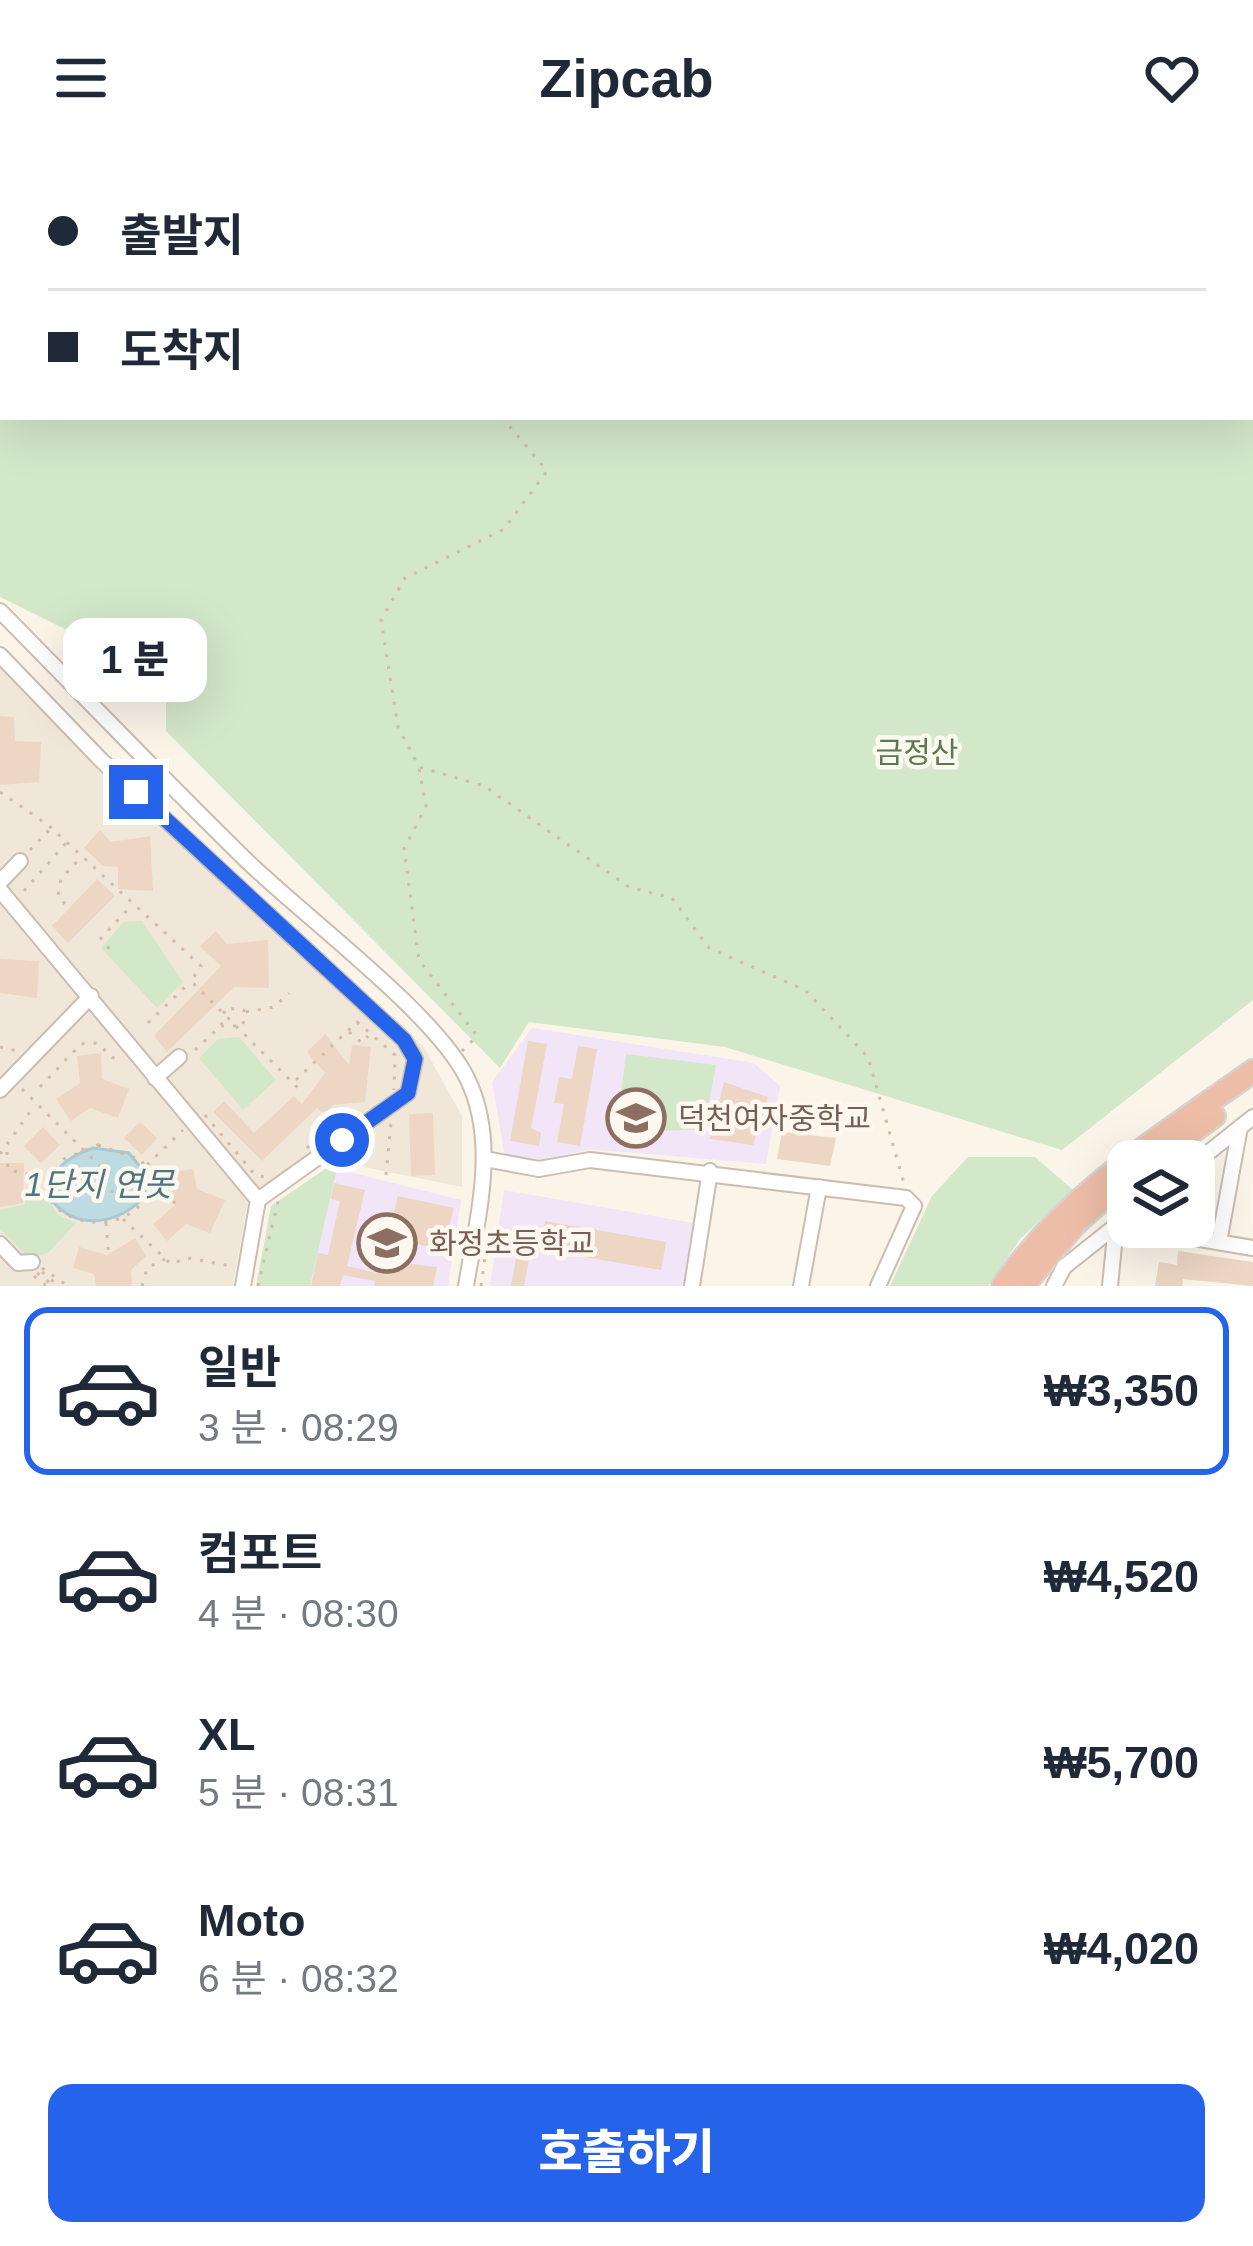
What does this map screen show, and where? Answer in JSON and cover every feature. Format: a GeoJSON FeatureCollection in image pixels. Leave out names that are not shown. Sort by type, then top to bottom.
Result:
{"type":"FeatureCollection","features":[{"type":"Feature","properties":{"kind":"highway"},"geometry":{"type":"LineString","coordinates":[[1003,1286],[1077,1202],[1145,1146],[1253,1071]]}},
{"type":"Feature","properties":{"kind":"highway"},"geometry":{"type":"LineString","coordinates":[[1180,1140],[1253,1087]]}},
{"type":"Feature","properties":{"kind":"highway"},"geometry":{"type":"LineString","coordinates":[[1023,1286],[1076,1223],[1107,1196]]}},
{"type":"Feature","properties":{"kind":"street"},"geometry":{"type":"LineString","coordinates":[[0,611],[246,860],[435,1035],[466,1077],[479,1116],[484,1160],[466,1286]]}},
{"type":"Feature","properties":{"kind":"street"},"geometry":{"type":"LineString","coordinates":[[0,655],[102,761],[404,1040],[415,1059],[408,1093],[258,1200],[243,1286]]}},
{"type":"Feature","properties":{"kind":"street"},"geometry":{"type":"LineString","coordinates":[[20,860],[0,886],[258,1200]]}},
{"type":"Feature","properties":{"kind":"street"},"geometry":{"type":"LineString","coordinates":[[0,1090],[91,996]]}},
{"type":"Feature","properties":{"kind":"street"},"geometry":{"type":"LineString","coordinates":[[155,1078],[179,1057]]}},
{"type":"Feature","properties":{"kind":"street"},"geometry":{"type":"LineString","coordinates":[[1215,1147],[1247,1122]]}},
{"type":"Feature","properties":{"kind":"street"},"geometry":{"type":"LineString","coordinates":[[1219,1242],[1247,1122]]}},
{"type":"Feature","properties":{"kind":"street"},"geometry":{"type":"LineString","coordinates":[[484,1160],[539,1169],[590,1160],[710,1171],[909,1201],[914,1206],[878,1286]]}},
{"type":"Feature","properties":{"kind":"street"},"geometry":{"type":"LineString","coordinates":[[692,1286],[710,1171]]}},
{"type":"Feature","properties":{"kind":"street"},"geometry":{"type":"LineString","coordinates":[[801,1286],[819,1187]]}},
{"type":"Feature","properties":{"kind":"street"},"geometry":{"type":"LineString","coordinates":[[1054,1286],[1064,1267],[1107,1233]]}},
{"type":"Feature","properties":{"kind":"street"},"geometry":{"type":"LineString","coordinates":[[1215,1241],[1253,1248]]}},
{"type":"Feature","properties":{"kind":"street"},"geometry":{"type":"LineString","coordinates":[[0,1244],[18,1263],[34,1267]]}},
{"type":"Feature","properties":{"kind":"street"},"geometry":{"type":"LineString","coordinates":[[1110,1286],[1117,1248]]}},
{"type":"Feature","properties":{"kind":"path"},"geometry":{"type":"LineString","coordinates":[[453,1059],[477,1036],[419,960],[404,849],[426,806],[419,767],[398,727],[381,620],[405,578],[504,529],[548,471],[505,420]]}},
{"type":"Feature","properties":{"kind":"path"},"geometry":{"type":"LineString","coordinates":[[419,767],[484,786],[629,887],[672,898],[709,948],[806,990],[868,1058],[909,1201]]}},
{"type":"Feature","properties":{"kind":"path"},"geometry":{"type":"LineString","coordinates":[[0,792],[51,828],[201,966],[148,1023]]}},
{"type":"Feature","properties":{"kind":"path"},"geometry":{"type":"LineString","coordinates":[[20,860],[51,828]]}},
{"type":"Feature","properties":{"kind":"path"},"geometry":{"type":"LineString","coordinates":[[24,891],[67,843]]}},
{"type":"Feature","properties":{"kind":"path"},"geometry":{"type":"LineString","coordinates":[[65,904],[58,896],[61,878],[82,857]]}},
{"type":"Feature","properties":{"kind":"path"},"geometry":{"type":"LineString","coordinates":[[109,950],[101,938],[132,905]]}},
{"type":"Feature","properties":{"kind":"path"},"geometry":{"type":"LineString","coordinates":[[191,981],[300,1090]]}},
{"type":"Feature","properties":{"kind":"path"},"geometry":{"type":"LineString","coordinates":[[244,1013],[274,1007],[289,993]]}},
{"type":"Feature","properties":{"kind":"path"},"geometry":{"type":"LineString","coordinates":[[221,1011],[236,1005],[244,1013]]}},
{"type":"Feature","properties":{"kind":"path"},"geometry":{"type":"LineString","coordinates":[[195,1050],[221,1026],[221,1011]]}},
{"type":"Feature","properties":{"kind":"path"},"geometry":{"type":"LineString","coordinates":[[239,1029],[244,1013]]}},
{"type":"Feature","properties":{"kind":"path"},"geometry":{"type":"LineString","coordinates":[[293,1083],[357,1022],[395,1055],[386,1175]]}},
{"type":"Feature","properties":{"kind":"path"},"geometry":{"type":"LineString","coordinates":[[221,1026],[239,1029]]}},
{"type":"Feature","properties":{"kind":"path"},"geometry":{"type":"LineString","coordinates":[[347,1031],[362,1042],[370,1033]]}},
{"type":"Feature","properties":{"kind":"path"},"geometry":{"type":"LineString","coordinates":[[40,1087],[81,1044],[97,1043],[113,1058],[121,1051]]}},
{"type":"Feature","properties":{"kind":"path"},"geometry":{"type":"LineString","coordinates":[[0,1047],[22,1053]]}},
{"type":"Feature","properties":{"kind":"path"},"geometry":{"type":"LineString","coordinates":[[12,1078],[106,1172],[124,1175],[124,1190]]}},
{"type":"Feature","properties":{"kind":"path"},"geometry":{"type":"LineString","coordinates":[[36,1103],[3,1138],[8,1170],[51,1179]]}},
{"type":"Feature","properties":{"kind":"path"},"geometry":{"type":"LineString","coordinates":[[201,1110],[249,1167],[261,1181],[282,1174],[263,1178],[249,1167]]}},
{"type":"Feature","properties":{"kind":"path"},"geometry":{"type":"LineString","coordinates":[[305,1150],[344,1110],[361,1111],[367,1118]]}},
{"type":"Feature","properties":{"kind":"path"},"geometry":{"type":"LineString","coordinates":[[146,1166],[183,1130]]}},
{"type":"Feature","properties":{"kind":"path"},"geometry":{"type":"LineString","coordinates":[[113,1146],[132,1152],[146,1166],[148,1194],[122,1218],[106,1222],[80,1222],[60,1213],[48,1191],[51,1179],[64,1159],[82,1150],[113,1146]]}},
{"type":"Feature","properties":{"kind":"path"},"geometry":{"type":"LineString","coordinates":[[301,1161],[320,1148]]}},
{"type":"Feature","properties":{"kind":"path"},"geometry":{"type":"LineString","coordinates":[[0,1154],[7,1150]]}},
{"type":"Feature","properties":{"kind":"path"},"geometry":{"type":"LineString","coordinates":[[106,1172],[94,1180],[97,1192],[124,1190],[140,1204]]}},
{"type":"Feature","properties":{"kind":"path"},"geometry":{"type":"LineString","coordinates":[[258,1286],[273,1209],[283,1193]]}},
{"type":"Feature","properties":{"kind":"path"},"geometry":{"type":"LineString","coordinates":[[148,1194],[178,1204]]}},
{"type":"Feature","properties":{"kind":"path"},"geometry":{"type":"LineString","coordinates":[[122,1218],[176,1265],[188,1258],[231,1266]]}},
{"type":"Feature","properties":{"kind":"path"},"geometry":{"type":"LineString","coordinates":[[106,1222],[109,1259]]}},
{"type":"Feature","properties":{"kind":"path"},"geometry":{"type":"LineString","coordinates":[[142,1286],[147,1268],[165,1258]]}},
{"type":"Feature","properties":{"kind":"path"},"geometry":{"type":"LineString","coordinates":[[34,1267],[47,1286]]}},
{"type":"Feature","properties":{"kind":"path"},"geometry":{"type":"LineString","coordinates":[[34,1267],[68,1286]]}},
{"type":"Feature","properties":{"kind":"shaded area"},"geometry":{"type":"Polygon","coordinates":[[[0,663],[423,1046],[462,1116],[462,1187],[310,1156],[248,1201],[233,1286],[0,1286],[0,663]]]}},
{"type":"Feature","properties":{"kind":"shaded area","name":"덕천여자중학교"},"geometry":{"type":"Polygon","coordinates":[[[532,1028],[754,1063],[780,1086],[766,1164],[589,1149],[539,1162],[505,1156],[492,1082],[532,1028]]]}},
{"type":"Feature","properties":{"kind":"shaded area","name":"화정초등학교"},"geometry":{"type":"Polygon","coordinates":[[[337,1169],[461,1200],[448,1286],[310,1286],[337,1169]]]}},
{"type":"Feature","properties":{"kind":"shaded area"},"geometry":{"type":"Polygon","coordinates":[[[504,1190],[693,1223],[683,1286],[490,1286],[504,1190]]]}},
{"type":"Feature","properties":{"kind":"green space","name":"금정산"},"geometry":{"type":"Polygon","coordinates":[[[0,420],[1253,420],[1253,1000],[1062,1150],[725,1047],[529,1022],[500,1068],[166,731],[166,679],[0,597],[0,420]]]}},
{"type":"Feature","properties":{"kind":"green space"},"geometry":{"type":"Polygon","coordinates":[[[142,921],[183,982],[157,1008],[101,948],[124,922],[142,921]]]}},
{"type":"Feature","properties":{"kind":"green space"},"geometry":{"type":"Polygon","coordinates":[[[239,1037],[276,1080],[243,1110],[199,1058],[218,1039],[239,1037]]]}},
{"type":"Feature","properties":{"kind":"green space"},"geometry":{"type":"Polygon","coordinates":[[[626,1054],[716,1065],[704,1129],[616,1133],[626,1054]]]}},
{"type":"Feature","properties":{"kind":"green space"},"geometry":{"type":"Polygon","coordinates":[[[968,1157],[1035,1157],[1073,1190],[1020,1239],[988,1286],[890,1286],[932,1196],[968,1157]]]}},
{"type":"Feature","properties":{"kind":"green space"},"geometry":{"type":"Polygon","coordinates":[[[328,1167],[337,1169],[310,1286],[256,1286],[271,1206],[328,1167]]]}},
{"type":"Feature","properties":{"kind":"green space"},"geometry":{"type":"Polygon","coordinates":[[[44,1194],[58,1215],[76,1223],[48,1253],[29,1258],[0,1229],[0,1210],[25,1204],[25,1195],[44,1194]]]}},
{"type":"Feature","properties":{"kind":"water","name":"1단지 연못"},"geometry":{"type":"Polygon","coordinates":[[[93,1148],[129,1153],[148,1177],[145,1196],[112,1218],[75,1218],[53,1202],[53,1182],[61,1167],[93,1148]]]}},
{"type":"Feature","properties":{"kind":"building"},"geometry":{"type":"Polygon","coordinates":[[[0,716],[14,717],[15,741],[41,742],[39,782],[0,785],[0,716]]]}},
{"type":"Feature","properties":{"kind":"building"},"geometry":{"type":"Polygon","coordinates":[[[100,830],[111,842],[150,836],[153,891],[118,889],[118,867],[103,866],[84,848],[100,830]]]}},
{"type":"Feature","properties":{"kind":"building"},"geometry":{"type":"Polygon","coordinates":[[[97,879],[115,896],[68,943],[52,926],[97,879]]]}},
{"type":"Feature","properties":{"kind":"building"},"geometry":{"type":"Polygon","coordinates":[[[216,931],[227,944],[268,940],[269,988],[234,987],[167,1052],[154,1036],[221,966],[200,946],[216,931]]]}},
{"type":"Feature","properties":{"kind":"building"},"geometry":{"type":"Polygon","coordinates":[[[0,959],[39,961],[37,998],[0,993],[0,959]]]}},
{"type":"Feature","properties":{"kind":"building"},"geometry":{"type":"Polygon","coordinates":[[[325,1034],[349,1065],[352,1045],[371,1047],[365,1102],[332,1105],[325,1115],[317,1108],[262,1161],[213,1112],[224,1101],[254,1133],[294,1096],[302,1104],[325,1073],[307,1052],[325,1034]]]}},
{"type":"Feature","properties":{"kind":"building"},"geometry":{"type":"Polygon","coordinates":[[[528,1041],[547,1044],[531,1128],[541,1133],[539,1146],[510,1141],[528,1041]]]}},
{"type":"Feature","properties":{"kind":"building"},"geometry":{"type":"Polygon","coordinates":[[[578,1046],[597,1049],[580,1146],[557,1142],[564,1104],[554,1103],[559,1077],[572,1079],[578,1046]]]}},
{"type":"Feature","properties":{"kind":"building"},"geometry":{"type":"Polygon","coordinates":[[[101,1053],[102,1079],[129,1089],[118,1118],[90,1108],[71,1121],[56,1099],[80,1083],[77,1056],[101,1053]]]}},
{"type":"Feature","properties":{"kind":"building"},"geometry":{"type":"Polygon","coordinates":[[[724,1082],[768,1097],[753,1145],[710,1139],[724,1082]]]}},
{"type":"Feature","properties":{"kind":"building"},"geometry":{"type":"Polygon","coordinates":[[[433,1113],[435,1175],[411,1176],[409,1114],[433,1113]]]}},
{"type":"Feature","properties":{"kind":"building"},"geometry":{"type":"Polygon","coordinates":[[[140,1122],[157,1138],[142,1155],[124,1138],[140,1122]]]}},
{"type":"Feature","properties":{"kind":"building"},"geometry":{"type":"Polygon","coordinates":[[[43,1127],[60,1145],[41,1163],[24,1146],[43,1127]]]}},
{"type":"Feature","properties":{"kind":"building"},"geometry":{"type":"Polygon","coordinates":[[[782,1132],[836,1138],[830,1166],[777,1159],[782,1132]]]}},
{"type":"Feature","properties":{"kind":"building"},"geometry":{"type":"Polygon","coordinates":[[[0,1163],[24,1163],[23,1203],[0,1207],[0,1163]]]}},
{"type":"Feature","properties":{"kind":"building"},"geometry":{"type":"Polygon","coordinates":[[[193,1169],[197,1189],[225,1200],[210,1233],[186,1224],[167,1241],[153,1224],[175,1205],[169,1172],[193,1169]]]}},
{"type":"Feature","properties":{"kind":"building","name":"화정초등학교"},"geometry":{"type":"Polygon","coordinates":[[[334,1183],[365,1190],[347,1266],[377,1273],[378,1259],[395,1261],[400,1241],[388,1237],[398,1196],[454,1208],[443,1249],[410,1243],[404,1263],[437,1267],[433,1286],[374,1286],[375,1281],[343,1275],[340,1286],[311,1286],[318,1253],[328,1255],[340,1201],[331,1199],[334,1183]]]}},
{"type":"Feature","properties":{"kind":"building"},"geometry":{"type":"Polygon","coordinates":[[[545,1221],[666,1242],[661,1270],[531,1248],[524,1286],[511,1286],[520,1237],[541,1241],[545,1221]]]}},
{"type":"Feature","properties":{"kind":"building"},"geometry":{"type":"Polygon","coordinates":[[[135,1238],[146,1256],[131,1270],[132,1286],[96,1286],[94,1274],[73,1268],[79,1247],[107,1255],[135,1238]]]}},
{"type":"Feature","properties":{"kind":"building"},"geometry":{"type":"Polygon","coordinates":[[[1178,1251],[1253,1262],[1253,1286],[1183,1279],[1182,1286],[1155,1286],[1159,1262],[1177,1265],[1178,1251]]]}},
{"type":"Feature","properties":{"kind":"place","name":"덕천여자중학교"},"geometry":{"type":"Point","coordinates":[636,1118]}},
{"type":"Feature","properties":{"kind":"place","name":"화정초등학교"},"geometry":{"type":"Point","coordinates":[387,1243]}},
{"type":"Feature","properties":{"kind":"route"},"geometry":{"type":"LineString","coordinates":[[136,792],[404,1040],[415,1059],[408,1093],[342,1140]]}}]}
